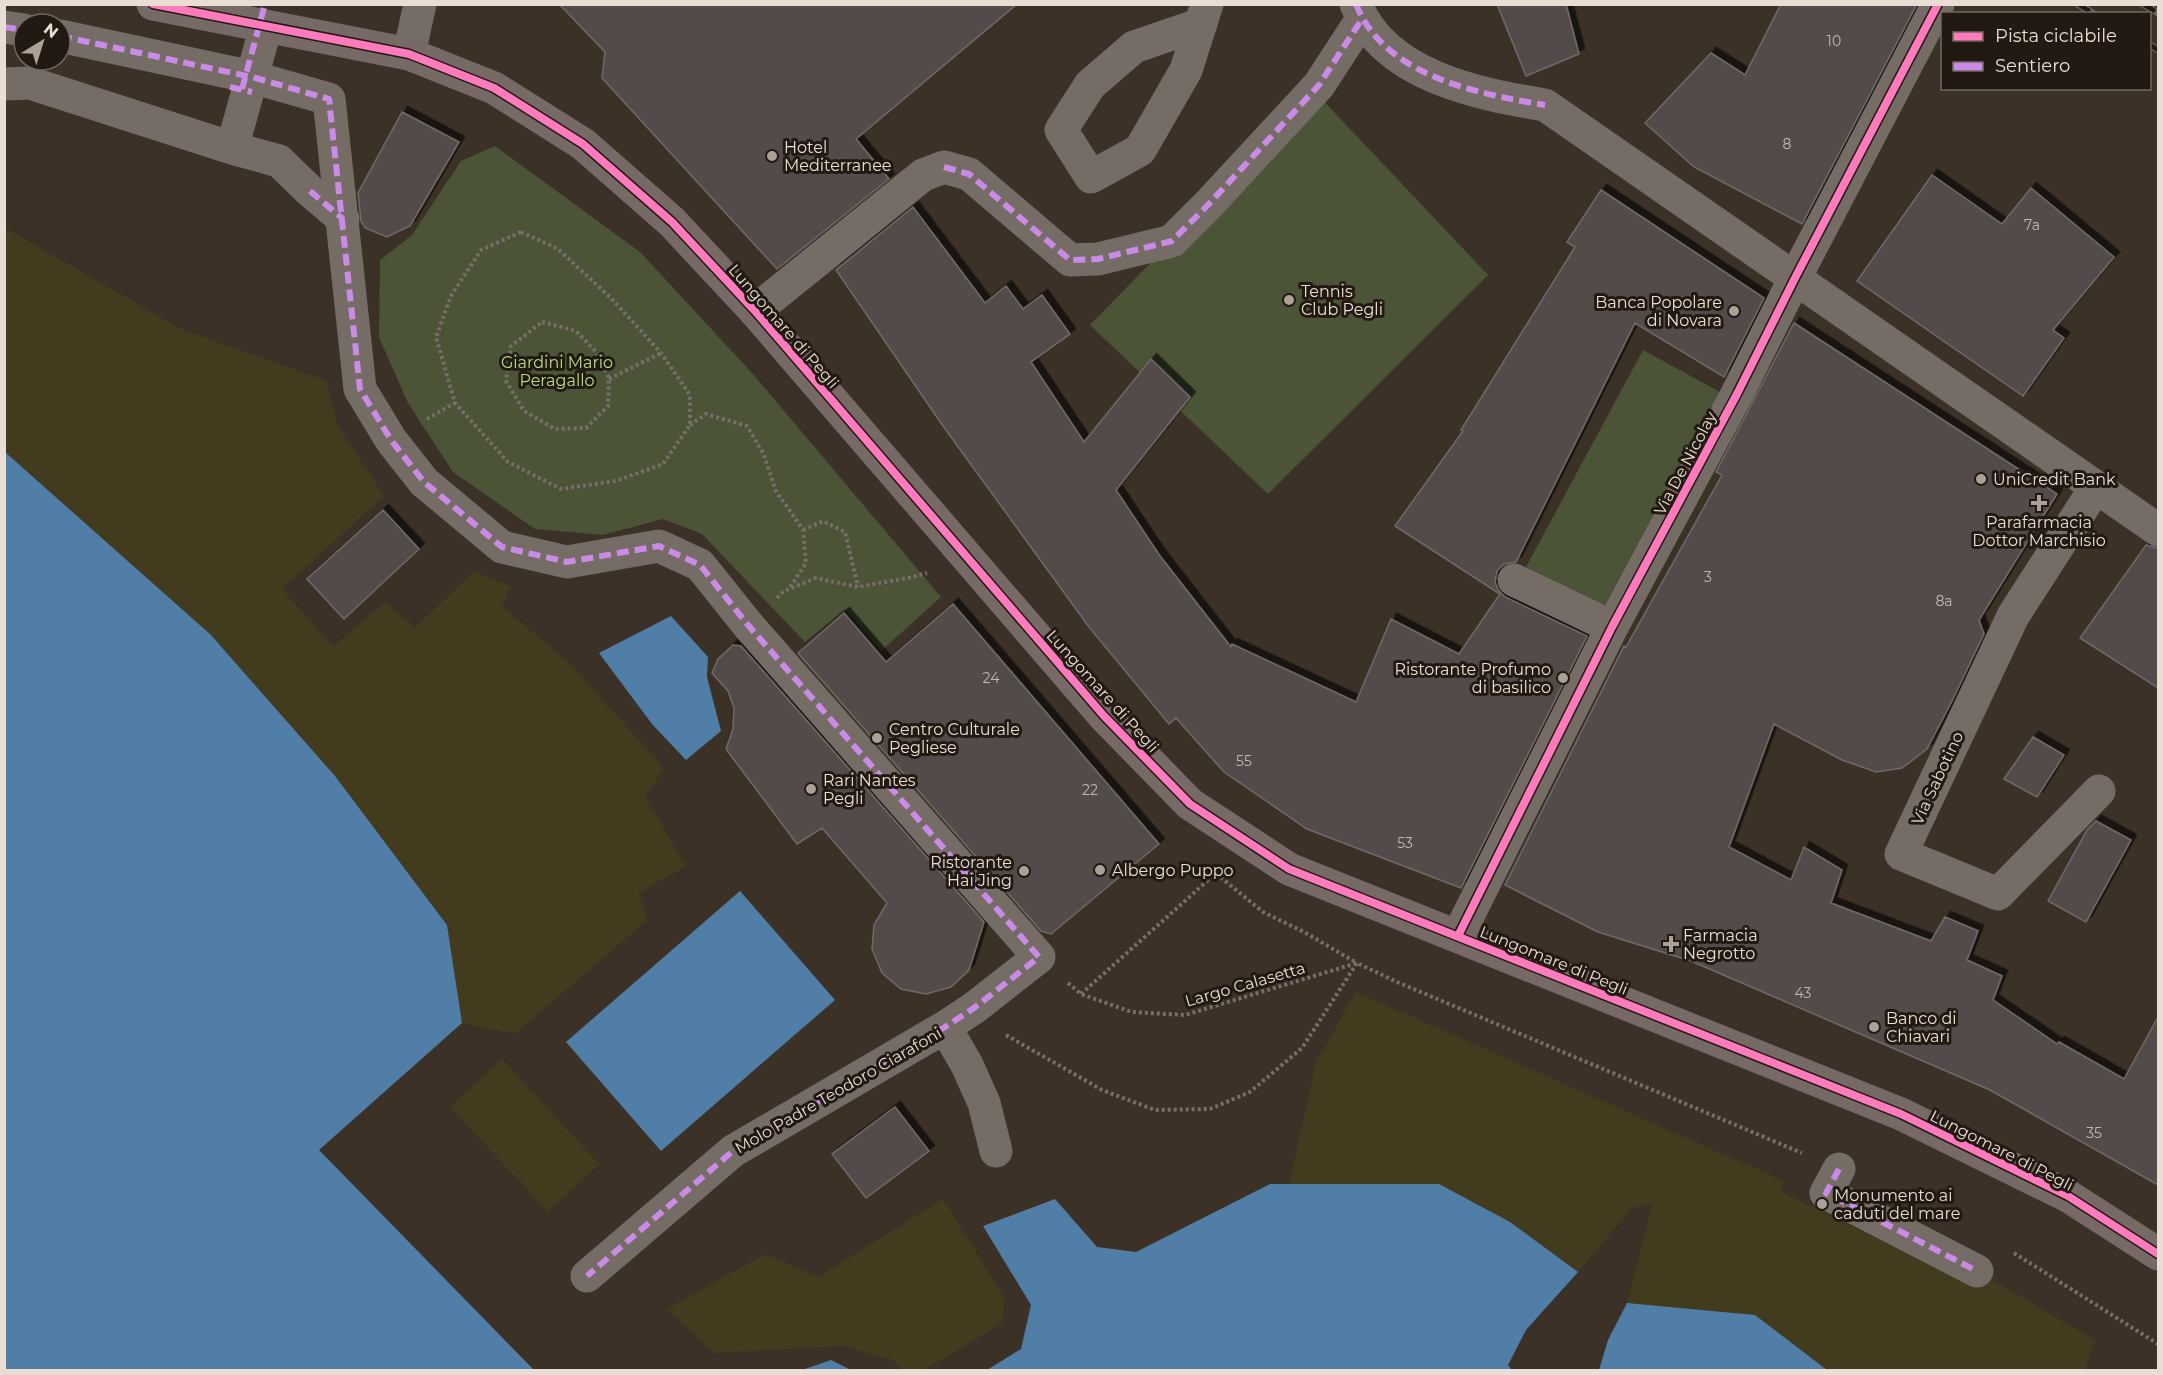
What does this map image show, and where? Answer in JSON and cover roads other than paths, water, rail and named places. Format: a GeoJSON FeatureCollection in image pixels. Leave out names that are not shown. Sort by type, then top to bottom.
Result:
{"type":"FeatureCollection","features":[{"type":"Feature","properties":{"kind":"main road","name":"Lungomare di Pegli"},"geometry":{"type":"LineString","coordinates":[[153,4],[409,54],[494,88],[583,144],[672,222],[755,311],[1104,716],[1190,804],[1289,869],[1901,1114],[2068,1196],[2158,1254]]}},
{"type":"Feature","properties":{"kind":"street"},"geometry":{"type":"LineString","coordinates":[[409,54],[420,4]]}},
{"type":"Feature","properties":{"kind":"street","name":"Via De Nicolay"},"geometry":{"type":"LineString","coordinates":[[1458,936],[1612,627],[1737,394],[1938,4]]}},
{"type":"Feature","properties":{"kind":"street"},"geometry":{"type":"LineString","coordinates":[[755,311],[923,176],[944,167],[969,174],[1070,260],[1098,259],[1173,241],[1319,85],[1359,12],[1393,54],[1446,83],[1498,97],[1545,105],[2158,530]]}},
{"type":"Feature","properties":{"kind":"street"},"geometry":{"type":"LineString","coordinates":[[1204,14],[1186,70],[1140,150],[1092,177],[1061,130],[1090,85],[1134,47],[1204,14]]}},
{"type":"Feature","properties":{"kind":"street"},"geometry":{"type":"LineString","coordinates":[[232,148],[266,27]]}},
{"type":"Feature","properties":{"kind":"street"},"geometry":{"type":"LineString","coordinates":[[72,39],[252,77],[329,99],[343,219]]}},
{"type":"Feature","properties":{"kind":"street"},"geometry":{"type":"LineString","coordinates":[[4,84],[30,83],[232,148],[279,160],[310,192],[343,219]]}},
{"type":"Feature","properties":{"kind":"street","name":"Molo Padre Teodoro Ciarafoni"},"geometry":{"type":"LineString","coordinates":[[343,219],[360,389],[391,440],[424,482],[502,547],[567,562],[659,546],[700,565],[748,625],[1039,957],[974,1008],[945,1027],[733,1151],[587,1276]]}},
{"type":"Feature","properties":{"kind":"street","name":"Via Sabotino"},"geometry":{"type":"LineString","coordinates":[[2096,487],[2013,616],[1901,854],[1998,894],[2099,791]]}},
{"type":"Feature","properties":{"kind":"street"},"geometry":{"type":"LineString","coordinates":[[1514,580],[1612,627]]}},
{"type":"Feature","properties":{"kind":"street"},"geometry":{"type":"LineString","coordinates":[[945,1027],[968,1065],[984,1103],[996,1151]]}},
{"type":"Feature","properties":{"kind":"street"},"geometry":{"type":"LineString","coordinates":[[1839,1169],[1826,1193],[1977,1271]]}},
{"type":"Feature","properties":{"kind":"water"},"geometry":{"type":"Polygon","coordinates":[[[5,452],[211,635],[335,776],[447,925],[462,1023],[319,1150],[534,1370],[5,1370],[5,452]]]}},
{"type":"Feature","properties":{"kind":"water"},"geometry":{"type":"Polygon","coordinates":[[[671,616],[708,657],[707,677],[721,731],[686,760],[652,724],[599,653],[671,616]]]}},
{"type":"Feature","properties":{"kind":"water"},"geometry":{"type":"Polygon","coordinates":[[[740,891],[835,1000],[661,1151],[566,1042],[740,891]]]}},
{"type":"Feature","properties":{"kind":"water"},"geometry":{"type":"Polygon","coordinates":[[[1270,1184],[1439,1184],[1510,1222],[1578,1272],[1526,1330],[1508,1365],[1512,1370],[987,1370],[1021,1349],[1031,1305],[983,1226],[1055,1199],[1097,1247],[1136,1252],[1270,1184]]]}},
{"type":"Feature","properties":{"kind":"water"},"geometry":{"type":"Polygon","coordinates":[[[1627,1303],[1755,1315],[1827,1370],[1599,1370],[1608,1340],[1627,1303]]]}},
{"type":"Feature","properties":{"kind":"water"},"geometry":{"type":"Polygon","coordinates":[[[831,1360],[851,1370],[802,1370],[831,1360]]]}},
{"type":"Feature","properties":{"kind":"railway"},"geometry":{"type":"LineString","coordinates":[[2078,4],[2091,12]]}},
{"type":"Feature","properties":{"kind":"railway"},"geometry":{"type":"LineString","coordinates":[[2143,4],[2158,13]]}},
{"type":"Feature","properties":{"kind":"railway"},"geometry":{"type":"LineString","coordinates":[[2151,46],[2158,50]]}},
{"type":"Feature","properties":{"kind":"place","name":"Hotel Mediterranee"},"geometry":{"type":"Point","coordinates":[772,156]}},
{"type":"Feature","properties":{"kind":"place","name":"Tennis Club Pegli"},"geometry":{"type":"Point","coordinates":[1289,300]}},
{"type":"Feature","properties":{"kind":"place","name":"Banca Popolare di Novara"},"geometry":{"type":"Point","coordinates":[1734,311]}},
{"type":"Feature","properties":{"kind":"place","name":"UniCredit Bank"},"geometry":{"type":"Point","coordinates":[1981,479]}},
{"type":"Feature","properties":{"kind":"place","name":"Parafarmacia Dottor Marchisio"},"geometry":{"type":"Point","coordinates":[2039,503]}},
{"type":"Feature","properties":{"kind":"place","name":"Ristorante Profumo di basilico"},"geometry":{"type":"Point","coordinates":[1563,678]}},
{"type":"Feature","properties":{"kind":"place","name":"Centro Culturale Pegliese"},"geometry":{"type":"Point","coordinates":[877,738]}},
{"type":"Feature","properties":{"kind":"place","name":"Rari Nantes Pegli"},"geometry":{"type":"Point","coordinates":[811,789]}},
{"type":"Feature","properties":{"kind":"place","name":"Albergo Puppo"},"geometry":{"type":"Point","coordinates":[1100,870]}},
{"type":"Feature","properties":{"kind":"place","name":"Ristorante Hai Jing"},"geometry":{"type":"Point","coordinates":[1024,871]}},
{"type":"Feature","properties":{"kind":"place","name":"Farmacia Negrotto"},"geometry":{"type":"Point","coordinates":[1671,944]}},
{"type":"Feature","properties":{"kind":"place","name":"Banco di Chiavari"},"geometry":{"type":"Point","coordinates":[1874,1027]}},
{"type":"Feature","properties":{"kind":"place","name":"Monumento ai caduti del mare"},"geometry":{"type":"Point","coordinates":[1822,1204]}},
{"type":"Feature","properties":{"kind":"park label","name":"Giardini Mario Peragallo"},"geometry":{"type":"Point","coordinates":[557,371]}}]}
